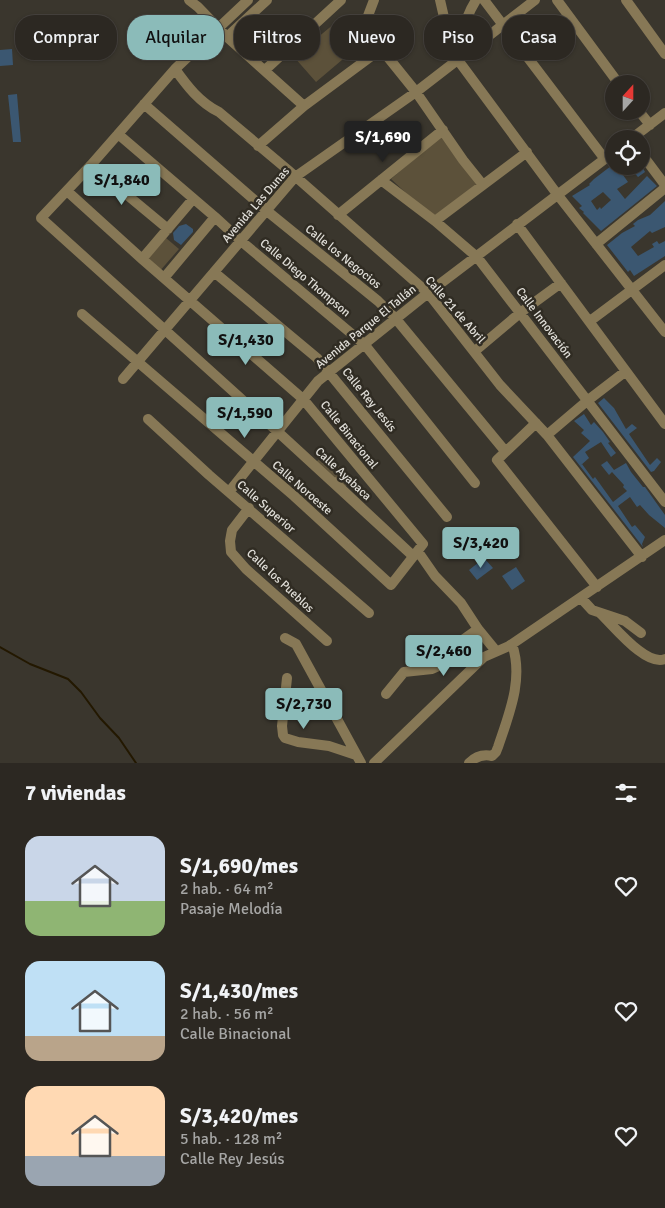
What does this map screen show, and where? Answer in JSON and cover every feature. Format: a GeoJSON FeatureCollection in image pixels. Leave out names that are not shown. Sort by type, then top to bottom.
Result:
{"type":"FeatureCollection","features":[{"type":"Feature","properties":{"kind":"street"},"geometry":{"type":"LineString","coordinates":[[189,0],[206,15]]}},
{"type":"Feature","properties":{"kind":"street"},"geometry":{"type":"LineString","coordinates":[[224,22],[248,0]]}},
{"type":"Feature","properties":{"kind":"street"},"geometry":{"type":"LineString","coordinates":[[227,37],[267,0]]}},
{"type":"Feature","properties":{"kind":"street"},"geometry":{"type":"LineString","coordinates":[[265,70],[341,0]]}},
{"type":"Feature","properties":{"kind":"street"},"geometry":{"type":"LineString","coordinates":[[440,0],[444,15]]}},
{"type":"Feature","properties":{"kind":"street"},"geometry":{"type":"LineString","coordinates":[[469,15],[476,0]]}},
{"type":"Feature","properties":{"kind":"street"},"geometry":{"type":"LineString","coordinates":[[484,0],[502,22]]}},
{"type":"Feature","properties":{"kind":"street","name":"Avenida Las Dunas"},"geometry":{"type":"LineString","coordinates":[[516,15],[535,0]]}},
{"type":"Feature","properties":{"kind":"street"},"geometry":{"type":"LineString","coordinates":[[557,0],[612,75]]}},
{"type":"Feature","properties":{"kind":"street"},"geometry":{"type":"LineString","coordinates":[[626,0],[665,54]]}},
{"type":"Feature","properties":{"kind":"street"},"geometry":{"type":"LineString","coordinates":[[367,15],[370,1]]}},
{"type":"Feature","properties":{"kind":"street"},"geometry":{"type":"LineString","coordinates":[[224,34],[304,106]]}},
{"type":"Feature","properties":{"kind":"street"},"geometry":{"type":"LineString","coordinates":[[67,191],[184,60]]}},
{"type":"Feature","properties":{"kind":"street"},"geometry":{"type":"LineString","coordinates":[[258,146],[304,106],[366,60]]}},
{"type":"Feature","properties":{"kind":"street"},"geometry":{"type":"LineString","coordinates":[[390,60],[416,92],[483,185]]}},
{"type":"Feature","properties":{"kind":"street","name":"Avenida Las Dunas"},"geometry":{"type":"LineString","coordinates":[[123,379],[295,177],[416,92],[451,60]]}},
{"type":"Feature","properties":{"kind":"street"},"geometry":{"type":"LineString","coordinates":[[458,60],[557,194],[665,332]]}},
{"type":"Feature","properties":{"kind":"street"},"geometry":{"type":"LineString","coordinates":[[531,60],[604,158]]}},
{"type":"Feature","properties":{"kind":"street","name":"Calle 21 de Abril"},"geometry":{"type":"LineString","coordinates":[[175,69],[184,82],[207,106],[219,112],[428,293],[500,385],[548,435],[642,557]]}},
{"type":"Feature","properties":{"kind":"street","name":"Calle los Negocios"},"geometry":{"type":"LineString","coordinates":[[144,104],[267,211],[378,301],[396,319],[505,451]]}},
{"type":"Feature","properties":{"kind":"street"},"geometry":{"type":"LineString","coordinates":[[643,130],[665,114]]}},
{"type":"Feature","properties":{"kind":"street"},"geometry":{"type":"LineString","coordinates":[[646,120],[650,125]]}},
{"type":"Feature","properties":{"kind":"street"},"geometry":{"type":"LineString","coordinates":[[338,215],[442,130]]}},
{"type":"Feature","properties":{"kind":"street","name":"Calle Diego Thompson"},"geometry":{"type":"LineString","coordinates":[[118,134],[215,217],[241,242],[365,345],[475,483]]}},
{"type":"Feature","properties":{"kind":"street"},"geometry":{"type":"LineString","coordinates":[[435,221],[527,152]]}},
{"type":"Feature","properties":{"kind":"street","name":"Avenida Parque El Tallán"},"geometry":{"type":"LineString","coordinates":[[229,492],[318,381],[428,293],[604,158]]}},
{"type":"Feature","properties":{"kind":"street"},"geometry":{"type":"LineString","coordinates":[[92,165],[168,229]]}},
{"type":"Feature","properties":{"kind":"street"},"geometry":{"type":"LineString","coordinates":[[596,244],[665,186],[650,165]]}},
{"type":"Feature","properties":{"kind":"street","name":"Calle Innovación"},"geometry":{"type":"LineString","coordinates":[[381,180],[435,221],[477,257],[665,502]]}},
{"type":"Feature","properties":{"kind":"street","name":"Calle Ayabaca"},"geometry":{"type":"LineString","coordinates":[[67,191],[41,218],[278,432],[419,551]]}},
{"type":"Feature","properties":{"kind":"street","name":"Calle Binacional"},"geometry":{"type":"LineString","coordinates":[[67,191],[142,260],[303,399],[419,551]]}},
{"type":"Feature","properties":{"kind":"street"},"geometry":{"type":"LineString","coordinates":[[142,260],[193,200]]}},
{"type":"Feature","properties":{"kind":"street"},"geometry":{"type":"LineString","coordinates":[[164,278],[215,217]]}},
{"type":"Feature","properties":{"kind":"street"},"geometry":{"type":"LineString","coordinates":[[518,224],[665,424]]}},
{"type":"Feature","properties":{"kind":"street"},"geometry":{"type":"LineString","coordinates":[[590,321],[665,265]]}},
{"type":"Feature","properties":{"kind":"street","name":"Calle Rey Jesús"},"geometry":{"type":"LineString","coordinates":[[214,272],[317,358],[447,517]]}},
{"type":"Feature","properties":{"kind":"street"},"geometry":{"type":"LineString","coordinates":[[475,351],[520,313],[562,283]]}},
{"type":"Feature","properties":{"kind":"street","name":"Calle Noroeste"},"geometry":{"type":"LineString","coordinates":[[82,314],[294,496],[390,584],[419,551]]}},
{"type":"Feature","properties":{"kind":"street"},"geometry":{"type":"LineString","coordinates":[[548,435],[587,401],[626,371]]}},
{"type":"Feature","properties":{"kind":"street","name":"Calle Superior"},"geometry":{"type":"LineString","coordinates":[[148,418],[229,492],[368,613]]}},
{"type":"Feature","properties":{"kind":"street"},"geometry":{"type":"LineString","coordinates":[[536,423],[497,460],[597,587]]}},
{"type":"Feature","properties":{"kind":"street","name":"Calle Ayabaca"},"geometry":{"type":"LineString","coordinates":[[334,482],[419,551]]}},
{"type":"Feature","properties":{"kind":"street","name":"Calle los Pueblos"},"geometry":{"type":"LineString","coordinates":[[249,508],[232,530],[231,552],[246,569],[327,641]]}},
{"type":"Feature","properties":{"kind":"street"},"geometry":{"type":"LineString","coordinates":[[374,763],[484,657],[512,644],[665,540]]}},
{"type":"Feature","properties":{"kind":"street"},"geometry":{"type":"LineString","coordinates":[[419,551],[435,576],[461,603],[478,629],[496,651]]}},
{"type":"Feature","properties":{"kind":"street"},"geometry":{"type":"LineString","coordinates":[[581,598],[592,610],[625,621],[641,633]]}},
{"type":"Feature","properties":{"kind":"street"},"geometry":{"type":"LineString","coordinates":[[600,613],[648,658],[659,661],[665,659]]}},
{"type":"Feature","properties":{"kind":"street"},"geometry":{"type":"LineString","coordinates":[[386,694],[404,672],[432,669],[440,665],[447,659],[454,646],[478,629]]}},
{"type":"Feature","properties":{"kind":"street"},"geometry":{"type":"LineString","coordinates":[[285,638],[296,644],[358,759]]}},
{"type":"Feature","properties":{"kind":"street"},"geometry":{"type":"LineString","coordinates":[[469,763],[482,755],[492,756],[498,747],[516,686],[517,670],[512,644]]}},
{"type":"Feature","properties":{"kind":"street"},"geometry":{"type":"LineString","coordinates":[[287,678],[282,726],[285,738],[298,742],[329,746],[358,759]]}},
{"type":"Feature","properties":{"kind":"shaded area"},"geometry":{"type":"Polygon","coordinates":[[[330,27],[330,60],[342,60],[316,82],[297,60],[320,60],[320,36],[330,27]]]}},
{"type":"Feature","properties":{"kind":"shaded area"},"geometry":{"type":"Polygon","coordinates":[[[442,135],[479,184],[437,222],[391,179],[442,135]]]}},
{"type":"Feature","properties":{"kind":"shaded area"},"geometry":{"type":"Polygon","coordinates":[[[166,238],[179,249],[159,272],[146,261],[166,238]]]}},
{"type":"Feature","properties":{"kind":"shaded area"},"geometry":{"type":"Polygon","coordinates":[[[326,453],[352,480],[342,490],[316,462],[326,453]]]}},
{"type":"Feature","properties":{"kind":"building"},"geometry":{"type":"Polygon","coordinates":[[[12,49],[13,65],[0,66],[0,50],[12,49]]]}},
{"type":"Feature","properties":{"kind":"building"},"geometry":{"type":"Polygon","coordinates":[[[17,94],[21,142],[13,142],[8,95],[17,94]]]}},
{"type":"Feature","properties":{"kind":"building"},"geometry":{"type":"Polygon","coordinates":[[[605,171],[605,175],[623,175],[628,182],[617,189],[625,199],[647,176],[657,186],[601,231],[583,213],[579,208],[582,206],[572,196],[605,171]],[[603,192],[591,201],[597,210],[600,207],[601,209],[611,200],[603,192]]]}},
{"type":"Feature","properties":{"kind":"building"},"geometry":{"type":"Polygon","coordinates":[[[665,201],[665,227],[652,233],[650,231],[631,247],[638,256],[654,247],[652,244],[657,241],[659,244],[665,241],[665,256],[634,276],[630,270],[628,272],[607,245],[622,233],[635,226],[633,224],[638,220],[650,215],[665,201]]]}},
{"type":"Feature","properties":{"kind":"building"},"geometry":{"type":"Polygon","coordinates":[[[186,224],[193,229],[193,232],[181,245],[174,240],[173,233],[179,226],[186,224]]]}},
{"type":"Feature","properties":{"kind":"building"},"geometry":{"type":"Polygon","coordinates":[[[604,398],[614,408],[626,429],[632,424],[637,428],[629,434],[650,465],[657,458],[661,462],[654,471],[651,472],[598,403],[604,398]]]}},
{"type":"Feature","properties":{"kind":"building"},"geometry":{"type":"Polygon","coordinates":[[[584,414],[591,425],[594,422],[603,432],[610,442],[608,443],[616,453],[611,457],[601,442],[585,452],[589,458],[580,466],[573,457],[590,441],[581,433],[584,430],[574,421],[584,414]]]}},
{"type":"Feature","properties":{"kind":"building"},"geometry":{"type":"Polygon","coordinates":[[[607,461],[614,470],[626,463],[665,515],[665,528],[640,505],[637,507],[630,497],[618,506],[632,527],[635,525],[645,537],[642,544],[643,547],[580,466],[582,464],[593,479],[595,477],[613,502],[627,491],[612,472],[609,475],[601,465],[607,461]]]}},
{"type":"Feature","properties":{"kind":"building"},"geometry":{"type":"Polygon","coordinates":[[[484,558],[493,568],[477,580],[469,570],[484,558]]]}},
{"type":"Feature","properties":{"kind":"building"},"geometry":{"type":"Polygon","coordinates":[[[516,567],[525,581],[512,590],[502,576],[516,567]]]}},
{"type":"Feature","properties":{"kind":"waterway"},"geometry":{"type":"LineString","coordinates":[[0,647],[30,664],[68,679],[119,738],[136,763]]}}]}
